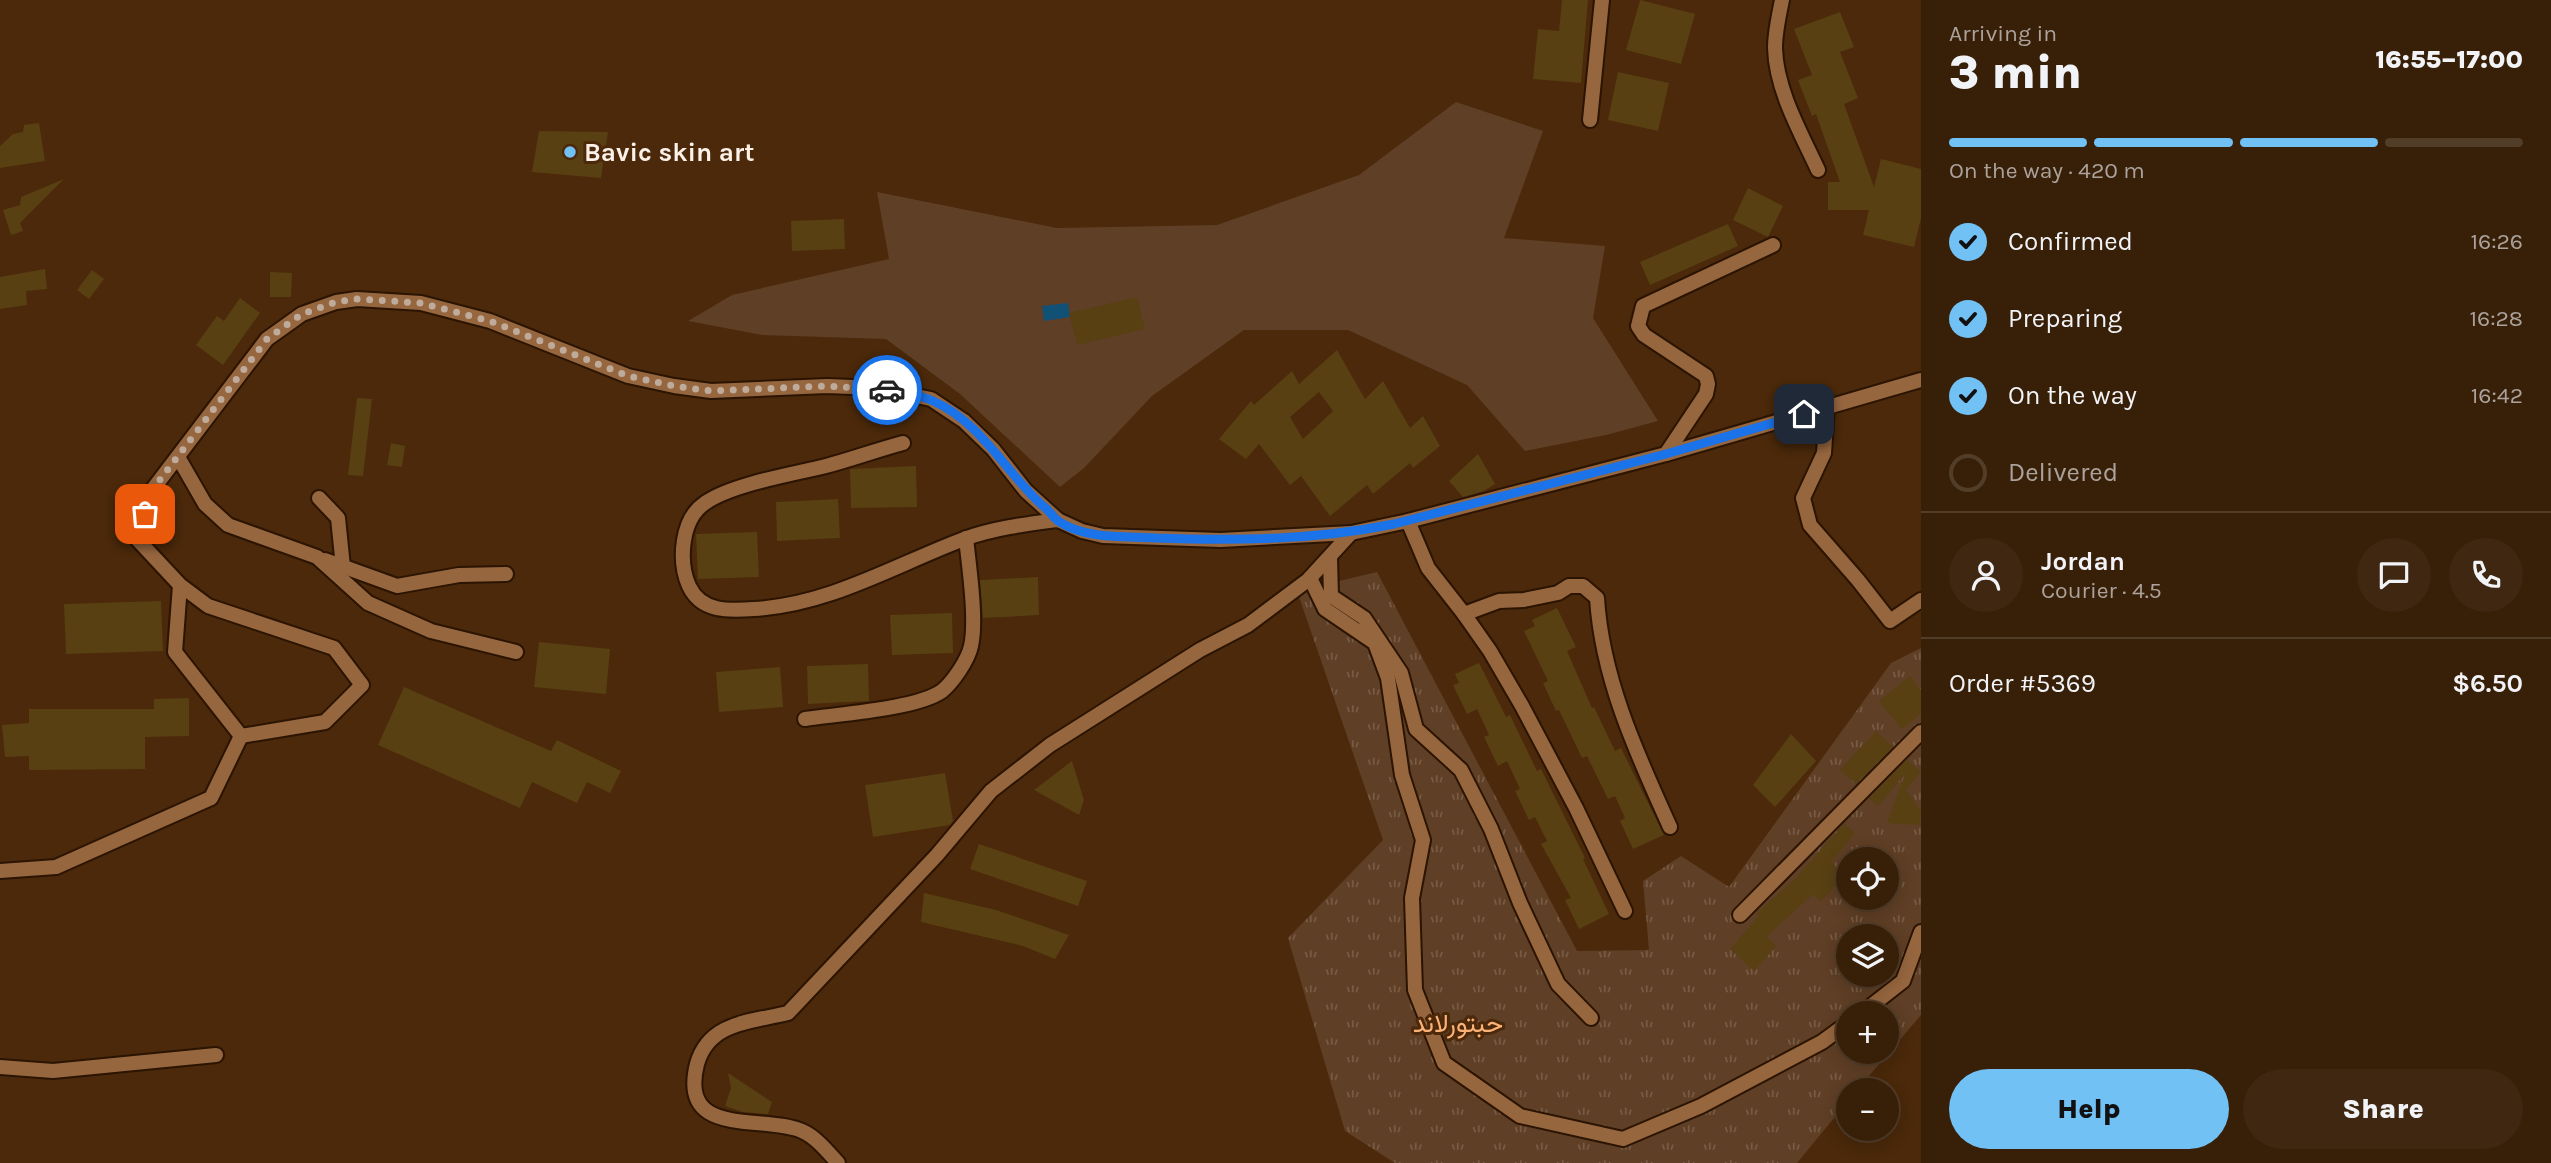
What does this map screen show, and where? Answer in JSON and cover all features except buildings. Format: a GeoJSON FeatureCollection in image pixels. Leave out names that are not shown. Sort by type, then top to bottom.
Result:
{"type":"FeatureCollection","features":[{"type":"Feature","properties":{"kind":"street"},"geometry":{"type":"LineString","coordinates":[[1590,120],[1602,0]]}},
{"type":"Feature","properties":{"kind":"street"},"geometry":{"type":"LineString","coordinates":[[1782,0],[1775,48],[1778,68],[1787,99],[1818,170]]}},
{"type":"Feature","properties":{"kind":"street"},"geometry":{"type":"LineString","coordinates":[[1666,454],[1706,394],[1708,384],[1706,376],[1644,335],[1638,326],[1643,306],[1773,245]]}},
{"type":"Feature","properties":{"kind":"street"},"geometry":{"type":"LineString","coordinates":[[241,736],[325,722],[362,685],[334,648],[208,606],[180,585],[137,539],[153,489],[267,339],[302,314],[336,302],[357,299],[421,303],[490,321],[628,376],[674,386],[711,391],[827,386],[877,388],[931,399],[964,421],[993,449],[1026,491],[1058,520],[1082,531],[1103,536],[1221,540],[1350,533],[1408,521],[1666,454],[1921,380]]}},
{"type":"Feature","properties":{"kind":"street"},"geometry":{"type":"LineString","coordinates":[[1827,407],[1824,453],[1803,498],[1810,525],[1890,621],[1921,600]]}},
{"type":"Feature","properties":{"kind":"street"},"geometry":{"type":"LineString","coordinates":[[903,443],[757,483],[705,502],[688,525],[684,543],[684,571],[690,586],[705,606],[730,610],[756,609],[831,595],[966,538],[1058,520]]}},
{"type":"Feature","properties":{"kind":"street"},"geometry":{"type":"LineString","coordinates":[[178,457],[205,504],[228,525],[343,567],[397,586],[458,575],[506,574]]}},
{"type":"Feature","properties":{"kind":"street"},"geometry":{"type":"LineString","coordinates":[[319,498],[338,518],[343,567]]}},
{"type":"Feature","properties":{"kind":"street"},"geometry":{"type":"LineString","coordinates":[[1408,521],[1428,568],[1490,651],[1522,706],[1603,862],[1625,911]]}},
{"type":"Feature","properties":{"kind":"street"},"geometry":{"type":"LineString","coordinates":[[838,1163],[805,1132],[788,1127],[735,1122],[712,1115],[699,1105],[694,1075],[701,1051],[711,1037],[761,1017],[788,1013],[928,865],[991,791],[1050,745],[1200,650],[1248,625],[1310,578],[1350,533]]}},
{"type":"Feature","properties":{"kind":"street"},"geometry":{"type":"LineString","coordinates":[[805,719],[907,704],[942,690],[955,676],[970,650],[971,594],[966,538]]}},
{"type":"Feature","properties":{"kind":"street"},"geometry":{"type":"LineString","coordinates":[[317,557],[368,603],[431,631],[516,652]]}},
{"type":"Feature","properties":{"kind":"street"},"geometry":{"type":"LineString","coordinates":[[1330,558],[1331,596],[1364,618],[1401,673],[1416,729],[1461,770],[1491,829],[1520,903],[1558,985],[1591,1018]]}},
{"type":"Feature","properties":{"kind":"street"},"geometry":{"type":"LineString","coordinates":[[1310,578],[1325,609],[1375,643],[1388,678],[1402,775],[1423,840],[1412,898],[1415,990],[1444,1063],[1520,1116],[1623,1139],[1701,1106],[1822,1042],[1836,1032]]}},
{"type":"Feature","properties":{"kind":"street"},"geometry":{"type":"LineString","coordinates":[[180,585],[175,652],[241,736]]}},
{"type":"Feature","properties":{"kind":"street"},"geometry":{"type":"LineString","coordinates":[[1464,614],[1499,601],[1549,595],[1569,586],[1583,586],[1598,598],[1603,650],[1611,682],[1652,788],[1671,827]]}},
{"type":"Feature","properties":{"kind":"street"},"geometry":{"type":"LineString","coordinates":[[1740,915],[1921,732]]}},
{"type":"Feature","properties":{"kind":"street"},"geometry":{"type":"LineString","coordinates":[[0,871],[56,867],[211,798],[241,736]]}},
{"type":"Feature","properties":{"kind":"street"},"geometry":{"type":"LineString","coordinates":[[1877,1001],[1903,981],[1921,932]]}},
{"type":"Feature","properties":{"kind":"street"},"geometry":{"type":"LineString","coordinates":[[0,1067],[52,1071],[216,1055]]}},
{"type":"Feature","properties":{"kind":"green space"},"geometry":{"type":"Polygon","coordinates":[[[1456,102],[1543,131],[1504,238],[1605,246],[1593,318],[1658,421],[1606,435],[1525,451],[1467,385],[1348,330],[1244,330],[1152,396],[1084,468],[1060,487],[960,394],[886,339],[762,335],[688,321],[732,295],[889,259],[877,192],[1057,228],[1217,225],[1359,175],[1456,102]]]}},
{"type":"Feature","properties":{"kind":"green space","name":"حبتورلاند"},"geometry":{"type":"Polygon","coordinates":[[[1377,572],[1577,951],[1649,950],[1643,881],[1681,856],[1729,887],[1891,663],[1921,648],[1921,1015],[1899,1041],[1899,1001],[1836,1001],[1836,1064],[1879,1064],[1867,1078],[1836,1078],[1836,1116],[1797,1163],[1395,1163],[1345,1131],[1288,938],[1383,840],[1297,591],[1377,572]]]}},
{"type":"Feature","properties":{"kind":"water"},"geometry":{"type":"Polygon","coordinates":[[[1068,303],[1070,317],[1044,321],[1042,306],[1068,303]]]}},
{"type":"Feature","properties":{"kind":"way so far"},"geometry":{"type":"LineString","coordinates":[[145,514],[153,489],[237,375],[267,339],[302,314],[336,302],[357,299],[421,303],[490,321],[628,376],[674,386],[711,391],[827,386],[887,390]]}},
{"type":"Feature","properties":{"kind":"place","name":"Bavic skin art"},"geometry":{"type":"Point","coordinates":[570,152]}},
{"type":"Feature","properties":{"kind":"route"},"geometry":{"type":"LineString","coordinates":[[887,390],[931,399],[947,408],[993,449],[1026,491],[1058,520],[1082,531],[1103,536],[1221,540],[1350,533],[1394,524],[1666,454],[1804,414]]}}]}
